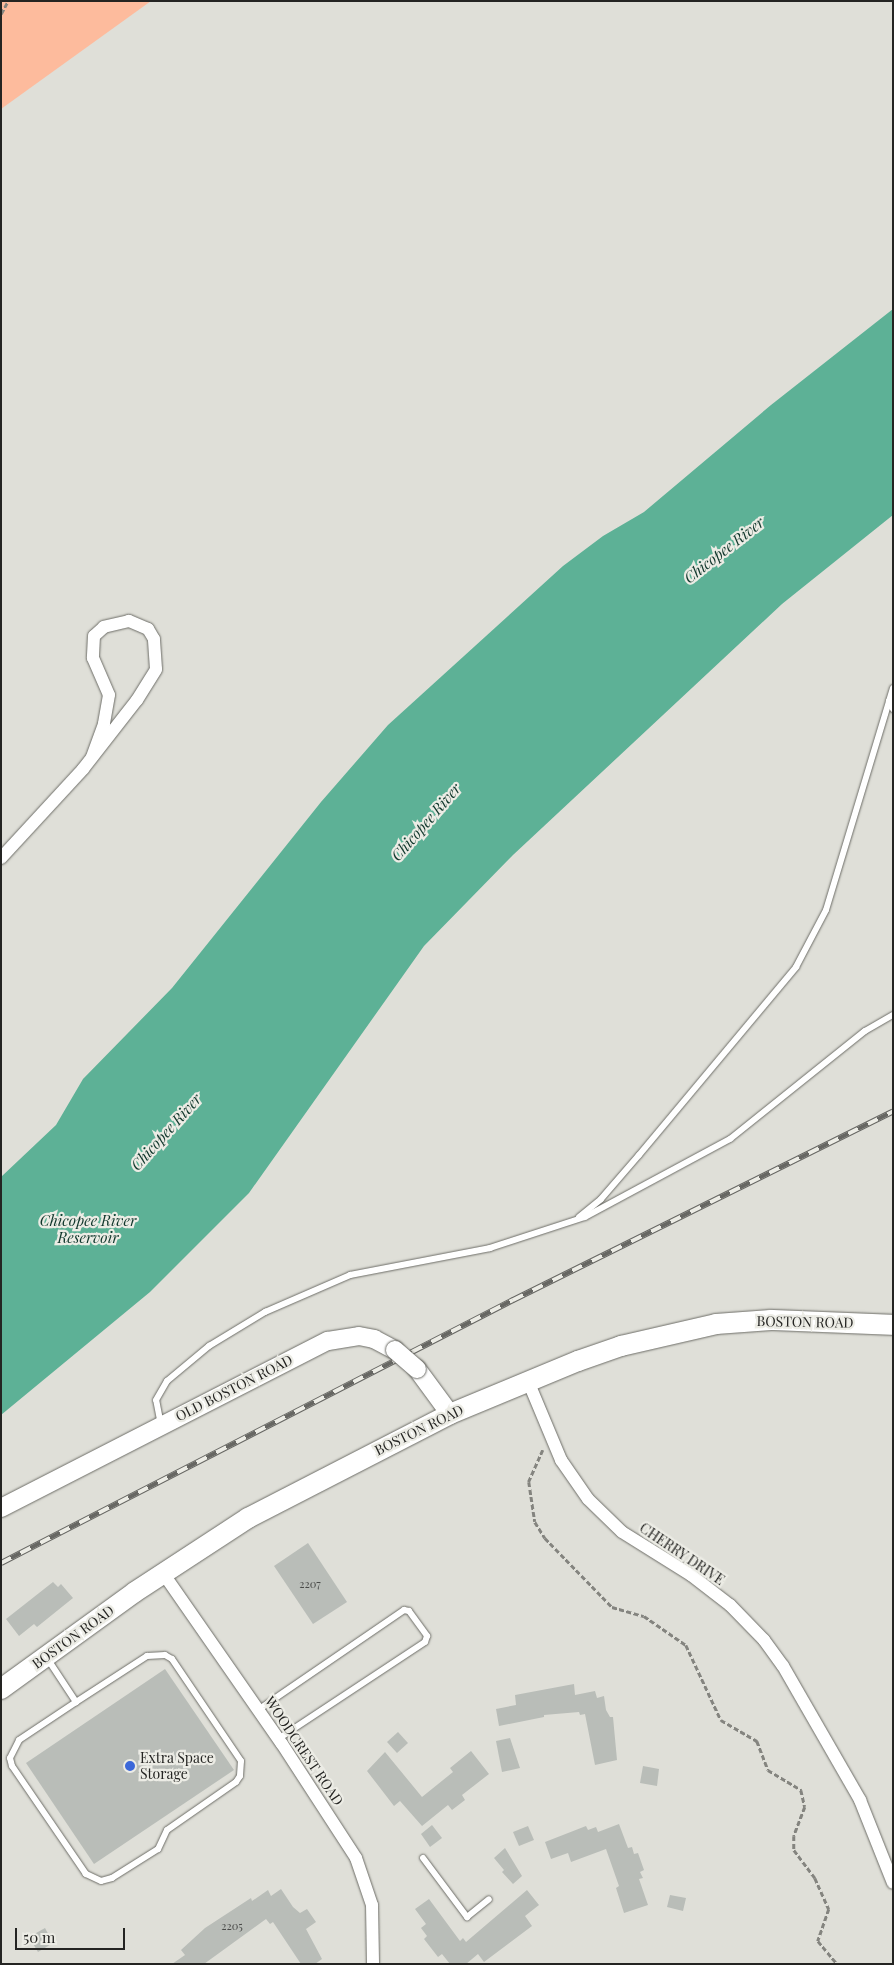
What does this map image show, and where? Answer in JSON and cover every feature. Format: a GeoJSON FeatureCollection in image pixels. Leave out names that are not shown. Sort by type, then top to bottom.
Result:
{"type":"FeatureCollection","features":[{"type":"Feature","properties":{"kind":"main road","name":"BOSTON ROAD"},"geometry":{"type":"LineString","coordinates":[[1,1689],[163,1573],[248,1518],[450,1414],[528,1381],[621,1346],[716,1324],[771,1320],[893,1325]]}},
{"type":"Feature","properties":{"kind":"street"},"geometry":{"type":"LineString","coordinates":[[1,858],[92,757],[137,700],[156,669],[154,639],[148,629],[129,621],[104,627],[94,636],[93,658],[109,695],[104,724],[92,757]]}},
{"type":"Feature","properties":{"kind":"street","name":"OLD BOSTON ROAD"},"geometry":{"type":"LineString","coordinates":[[1,1508],[161,1425],[340,1337],[367,1337],[394,1350],[417,1369],[450,1414]]}},
{"type":"Feature","properties":{"kind":"street","name":"CHERRY DRIVE"},"geometry":{"type":"LineString","coordinates":[[528,1381],[551,1438],[573,1480],[604,1516],[622,1532],[717,1594],[764,1640],[783,1666],[845,1771],[878,1837],[893,1883]]}},
{"type":"Feature","properties":{"kind":"street","name":"WOODCREST ROAD"},"geometry":{"type":"LineString","coordinates":[[163,1573],[278,1739],[337,1828],[363,1874],[372,1905],[373,1964]]}},
{"type":"Feature","properties":{"kind":"lane"},"geometry":{"type":"LineString","coordinates":[[574,1221],[601,1198],[796,967],[826,910],[893,688]]}},
{"type":"Feature","properties":{"kind":"lane"},"geometry":{"type":"LineString","coordinates":[[889,702],[893,709]]}},
{"type":"Feature","properties":{"kind":"lane"},"geometry":{"type":"LineString","coordinates":[[161,1425],[156,1400],[167,1381],[209,1346],[290,1298],[350,1274],[490,1248],[574,1221],[730,1139],[865,1031],[893,1015]]}},
{"type":"Feature","properties":{"kind":"lane"},"geometry":{"type":"LineString","coordinates":[[258,1710],[404,1610],[409,1611],[427,1636],[425,1642],[278,1739]]}},
{"type":"Feature","properties":{"kind":"lane"},"geometry":{"type":"LineString","coordinates":[[165,1655],[172,1659],[241,1761],[242,1768],[236,1782],[167,1830],[158,1849],[112,1878],[101,1881],[86,1874],[12,1766],[10,1758],[20,1740],[76,1702],[146,1656],[165,1655]]}},
{"type":"Feature","properties":{"kind":"lane"},"geometry":{"type":"LineString","coordinates":[[46,1657],[76,1702]]}},
{"type":"Feature","properties":{"kind":"lane"},"geometry":{"type":"LineString","coordinates":[[422,1858],[467,1917],[489,1899]]}},
{"type":"Feature","properties":{"kind":"path"},"geometry":{"type":"LineString","coordinates":[[1,14],[8,1]]}},
{"type":"Feature","properties":{"kind":"path"},"geometry":{"type":"LineString","coordinates":[[551,1438],[529,1482],[535,1522],[567,1563],[612,1606],[644,1616],[686,1645],[721,1720],[757,1741],[768,1770],[801,1790],[805,1807],[794,1836],[794,1850],[816,1878],[829,1910],[827,1922],[818,1941],[836,1964]]}},
{"type":"Feature","properties":{"kind":"shaded area"},"geometry":{"type":"Polygon","coordinates":[[[1,1],[151,1],[1,109],[1,1]]]}},
{"type":"Feature","properties":{"kind":"water"},"geometry":{"type":"Polygon","coordinates":[[[893,309],[893,515],[782,604],[513,855],[424,946],[249,1193],[150,1292],[1,1415],[1,1177],[56,1125],[83,1079],[172,988],[321,802],[388,725],[563,566],[603,536],[644,512],[771,405],[893,309]]]}},
{"type":"Feature","properties":{"kind":"building"},"geometry":{"type":"Polygon","coordinates":[[[308,1543],[347,1602],[313,1624],[274,1566],[308,1543]]]}},
{"type":"Feature","properties":{"kind":"building"},"geometry":{"type":"Polygon","coordinates":[[[53,1582],[58,1587],[61,1584],[73,1598],[37,1627],[34,1624],[19,1636],[6,1619],[53,1582]]]}},
{"type":"Feature","properties":{"kind":"building","name":"Extra Space Storage"},"geometry":{"type":"Polygon","coordinates":[[[165,1669],[234,1770],[94,1864],[26,1763],[165,1669]]]}},
{"type":"Feature","properties":{"kind":"building"},"geometry":{"type":"Polygon","coordinates":[[[574,1684],[575,1695],[595,1691],[597,1698],[604,1696],[606,1710],[610,1717],[613,1717],[617,1760],[595,1765],[585,1714],[580,1715],[579,1712],[544,1715],[544,1717],[499,1726],[496,1709],[516,1705],[515,1695],[574,1684]]]}},
{"type":"Feature","properties":{"kind":"building"},"geometry":{"type":"Polygon","coordinates":[[[398,1732],[408,1743],[397,1753],[387,1742],[398,1732]]]}},
{"type":"Feature","properties":{"kind":"building"},"geometry":{"type":"Polygon","coordinates":[[[510,1738],[520,1768],[502,1772],[496,1741],[510,1738]]]}},
{"type":"Feature","properties":{"kind":"building"},"geometry":{"type":"Polygon","coordinates":[[[471,1751],[489,1774],[462,1795],[465,1800],[452,1810],[448,1805],[422,1826],[400,1801],[394,1806],[367,1771],[385,1752],[422,1797],[453,1772],[450,1768],[471,1751]]]}},
{"type":"Feature","properties":{"kind":"building"},"geometry":{"type":"Polygon","coordinates":[[[643,1766],[659,1769],[657,1786],[640,1783],[643,1766]]]}},
{"type":"Feature","properties":{"kind":"building"},"geometry":{"type":"Polygon","coordinates":[[[619,1824],[628,1848],[632,1847],[634,1854],[638,1853],[644,1870],[640,1872],[643,1878],[639,1879],[648,1905],[624,1913],[616,1888],[619,1886],[606,1849],[571,1862],[568,1853],[551,1859],[545,1842],[586,1826],[588,1830],[596,1827],[598,1832],[619,1824]]]}},
{"type":"Feature","properties":{"kind":"building"},"geometry":{"type":"Polygon","coordinates":[[[432,1825],[442,1838],[430,1847],[421,1834],[432,1825]]]}},
{"type":"Feature","properties":{"kind":"building"},"geometry":{"type":"Polygon","coordinates":[[[528,1826],[534,1840],[519,1846],[513,1832],[528,1826]]]}},
{"type":"Feature","properties":{"kind":"building"},"geometry":{"type":"Polygon","coordinates":[[[505,1848],[522,1876],[513,1884],[502,1872],[504,1870],[494,1858],[505,1848]]]}},
{"type":"Feature","properties":{"kind":"building"},"geometry":{"type":"Polygon","coordinates":[[[281,1889],[293,1907],[300,1913],[307,1909],[316,1922],[306,1929],[322,1959],[315,1964],[301,1964],[273,1922],[270,1924],[266,1919],[204,1964],[172,1964],[185,1955],[181,1950],[205,1928],[251,1898],[252,1901],[268,1890],[271,1896],[281,1889]]]}},
{"type":"Feature","properties":{"kind":"building"},"geometry":{"type":"Polygon","coordinates":[[[527,1890],[539,1905],[525,1916],[532,1926],[484,1962],[478,1954],[466,1964],[450,1964],[442,1954],[438,1957],[424,1939],[427,1936],[421,1928],[426,1924],[415,1909],[429,1899],[460,1941],[463,1938],[466,1942],[527,1890]]]}},
{"type":"Feature","properties":{"kind":"building"},"geometry":{"type":"Polygon","coordinates":[[[670,1895],[686,1898],[683,1911],[667,1907],[670,1895]]]}},
{"type":"Feature","properties":{"kind":"building"},"geometry":{"type":"Polygon","coordinates":[[[45,1928],[53,1943],[38,1952],[29,1937],[45,1928]]]}},
{"type":"Feature","properties":{"kind":"railway"},"geometry":{"type":"LineString","coordinates":[[1,1563],[513,1300],[893,1111]]}},
{"type":"Feature","properties":{"kind":"place","name":"Extra Space Storage"},"geometry":{"type":"Point","coordinates":[130,1766]}},
{"type":"Feature","properties":{"kind":"water label","name":"Chicopee River"},"geometry":{"type":"Point","coordinates":[724,550]}},
{"type":"Feature","properties":{"kind":"water label","name":"Chicopee River"},"geometry":{"type":"Point","coordinates":[426,822]}},
{"type":"Feature","properties":{"kind":"water label","name":"Chicopee River"},"geometry":{"type":"Point","coordinates":[166,1132]}},
{"type":"Feature","properties":{"kind":"water label","name":"Chicopee River Reservoir"},"geometry":{"type":"Point","coordinates":[88,1228]}}]}
